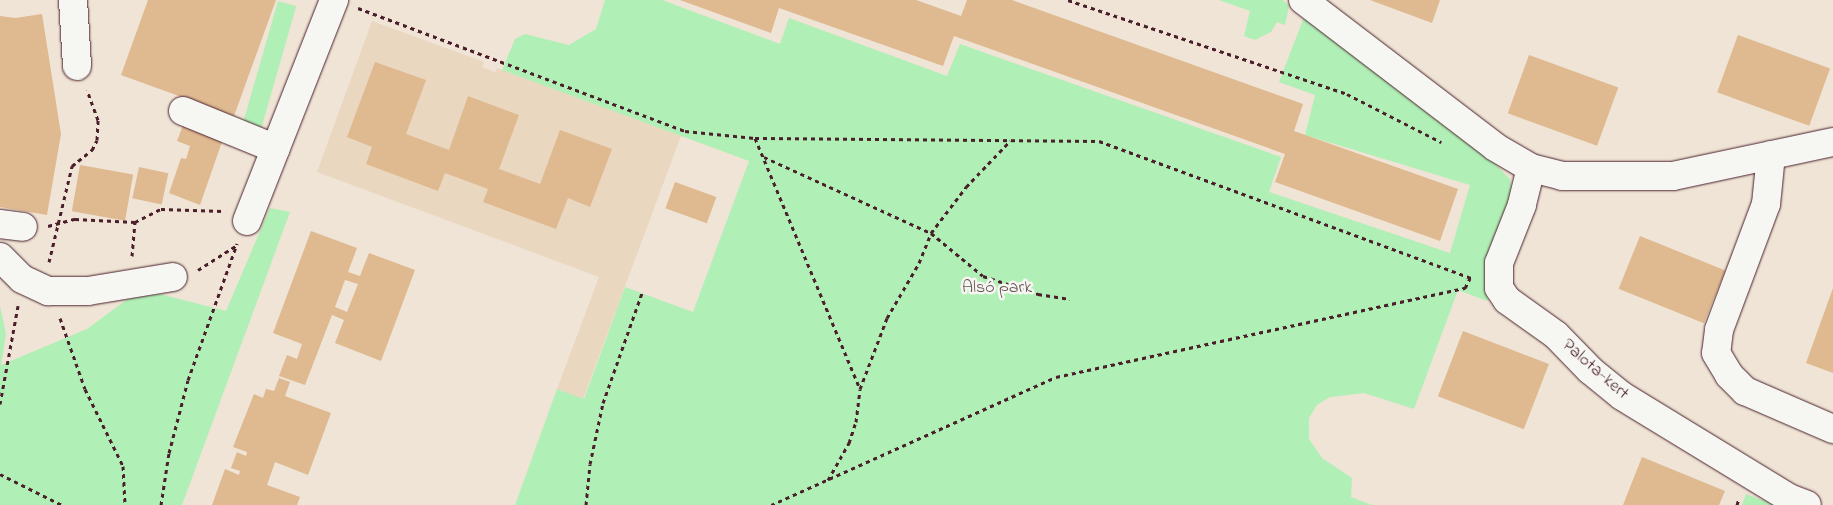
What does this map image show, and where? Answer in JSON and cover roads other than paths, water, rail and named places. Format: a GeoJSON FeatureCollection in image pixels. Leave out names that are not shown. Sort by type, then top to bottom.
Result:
{"type":"FeatureCollection","features":[{"type":"Feature","properties":{"kind":"street"},"geometry":{"type":"LineString","coordinates":[[73,0],[77,66]]}},
{"type":"Feature","properties":{"kind":"street"},"geometry":{"type":"LineString","coordinates":[[1303,0],[1495,147],[1531,168],[1562,176],[1673,176],[1833,142]]}},
{"type":"Feature","properties":{"kind":"street"},"geometry":{"type":"LineString","coordinates":[[245,227],[276,149],[344,3]]}},
{"type":"Feature","properties":{"kind":"street"},"geometry":{"type":"LineString","coordinates":[[183,110],[276,149]]}},
{"type":"Feature","properties":{"kind":"street"},"geometry":{"type":"LineString","coordinates":[[1770,156],[1766,204],[1719,330],[1716,353],[1729,375],[1745,391],[1833,429]]}},
{"type":"Feature","properties":{"kind":"street","name":"Palota-kert"},"geometry":{"type":"LineString","coordinates":[[1531,168],[1522,205],[1499,264],[1499,288],[1519,310],[1556,335],[1590,370],[1622,396],[1789,498],[1807,505]]}},
{"type":"Feature","properties":{"kind":"street"},"geometry":{"type":"LineString","coordinates":[[0,257],[22,279],[48,291],[88,291],[173,277]]}},
{"type":"Feature","properties":{"kind":"park label","name":"Alsó park"},"geometry":{"type":"Point","coordinates":[997,288]}}]}
